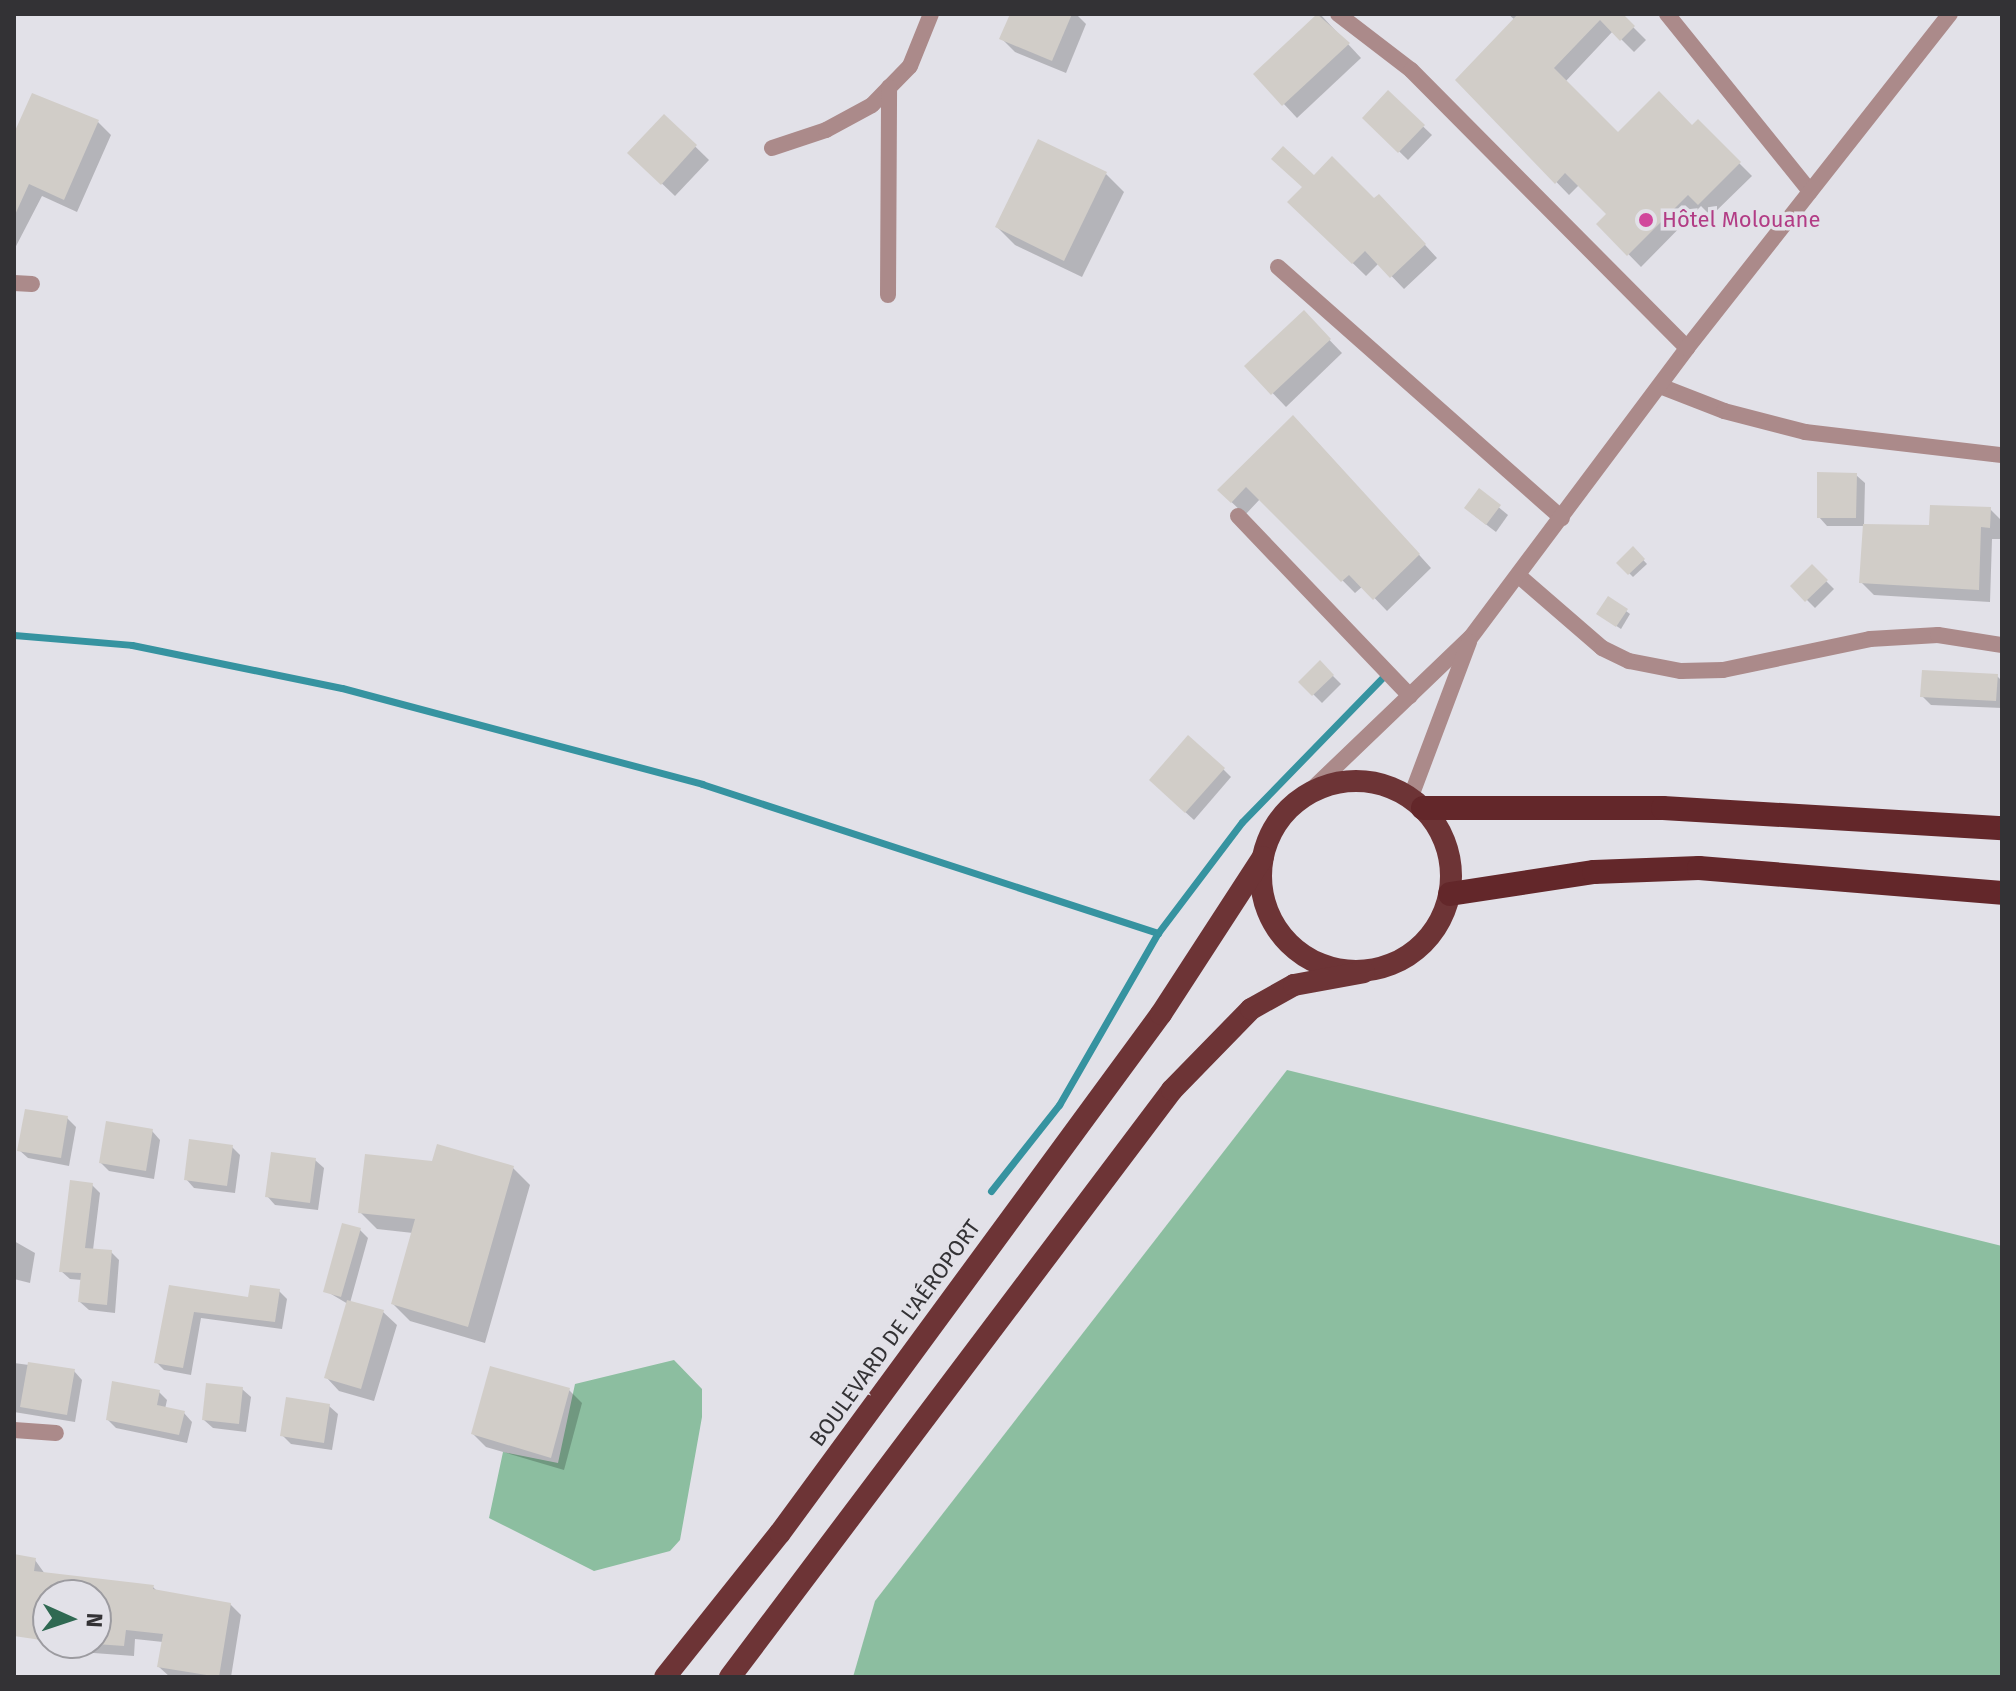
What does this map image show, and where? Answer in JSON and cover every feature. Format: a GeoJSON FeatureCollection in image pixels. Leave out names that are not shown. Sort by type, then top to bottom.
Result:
{"type":"FeatureCollection","features":[{"type":"Feature","properties":{"kind":"highway"},"geometry":{"type":"LineString","coordinates":[[1364,972],[1321,965],[1285,940],[1265,901],[1263,857],[1271,833],[1306,795],[1335,783],[1367,781],[1417,803],[1663,808],[2002,828]]}},
{"type":"Feature","properties":{"kind":"highway"},"geometry":{"type":"LineString","coordinates":[[730,1677],[811,1576],[1172,1090],[1251,1009],[1294,985],[1394,965],[1420,948],[1439,923],[1450,894],[1451,863],[1441,833],[1417,803]]}},
{"type":"Feature","properties":{"kind":"highway","name":"BOULEVARD DE L'AÉROPORT"},"geometry":{"type":"LineString","coordinates":[[665,1677],[780,1533],[1161,1014],[1263,857]]}},
{"type":"Feature","properties":{"kind":"highway"},"geometry":{"type":"LineString","coordinates":[[1450,894],[1594,872],[1699,868],[2002,893]]}},
{"type":"Feature","properties":{"kind":"street"},"geometry":{"type":"LineString","coordinates":[[772,148],[826,130],[872,105],[910,66],[931,14]]}},
{"type":"Feature","properties":{"kind":"street"},"geometry":{"type":"LineString","coordinates":[[1338,14],[1411,70],[1687,348]]}},
{"type":"Feature","properties":{"kind":"street"},"geometry":{"type":"LineString","coordinates":[[1667,14],[1810,191]]}},
{"type":"Feature","properties":{"kind":"street"},"geometry":{"type":"LineString","coordinates":[[1306,795],[1471,637],[1687,348],[1950,14]]}},
{"type":"Feature","properties":{"kind":"street"},"geometry":{"type":"LineString","coordinates":[[888,295],[889,87]]}},
{"type":"Feature","properties":{"kind":"street"},"geometry":{"type":"LineString","coordinates":[[1278,267],[1562,518]]}},
{"type":"Feature","properties":{"kind":"street"},"geometry":{"type":"LineString","coordinates":[[14,283],[32,284]]}},
{"type":"Feature","properties":{"kind":"street"},"geometry":{"type":"LineString","coordinates":[[1660,386],[1724,411],[1805,432],[2002,455]]}},
{"type":"Feature","properties":{"kind":"street"},"geometry":{"type":"LineString","coordinates":[[1238,516],[1410,696]]}},
{"type":"Feature","properties":{"kind":"street"},"geometry":{"type":"LineString","coordinates":[[1519,576],[1602,648],[1629,661],[1681,671],[1723,670],[1870,639],[1938,635],[2002,645]]}},
{"type":"Feature","properties":{"kind":"street"},"geometry":{"type":"LineString","coordinates":[[1417,803],[1471,637]]}},
{"type":"Feature","properties":{"kind":"street"},"geometry":{"type":"LineString","coordinates":[[14,1430],[56,1433]]}},
{"type":"Feature","properties":{"kind":"green space"},"geometry":{"type":"Polygon","coordinates":[[[1287,1070],[2002,1246],[2002,1677],[853,1677],[875,1601],[1287,1070]]]}},
{"type":"Feature","properties":{"kind":"green space"},"geometry":{"type":"Polygon","coordinates":[[[674,1360],[702,1389],[702,1417],[680,1540],[670,1551],[594,1571],[489,1518],[503,1452],[558,1463],[575,1384],[674,1360]]]}},
{"type":"Feature","properties":{"kind":"building"},"geometry":{"type":"Polygon","coordinates":[[[1010,14],[1072,14],[1052,61],[999,39],[1010,14]]]}},
{"type":"Feature","properties":{"kind":"building"},"geometry":{"type":"Polygon","coordinates":[[[1317,14],[1350,43],[1282,106],[1253,74],[1317,14]]]}},
{"type":"Feature","properties":{"kind":"building"},"geometry":{"type":"Polygon","coordinates":[[[1518,14],[1623,14],[1635,26],[1620,41],[1600,20],[1554,68],[1618,132],[1659,91],[1692,125],[1698,119],[1741,162],[1698,205],[1688,195],[1627,256],[1596,224],[1606,214],[1565,173],[1555,184],[1455,80],[1518,14]]]}},
{"type":"Feature","properties":{"kind":"building"},"geometry":{"type":"Polygon","coordinates":[[[1388,90],[1425,125],[1398,153],[1362,118],[1388,90]]]}},
{"type":"Feature","properties":{"kind":"building"},"geometry":{"type":"Polygon","coordinates":[[[32,93],[99,120],[64,200],[29,184],[14,217],[14,133],[32,93]]]}},
{"type":"Feature","properties":{"kind":"building"},"geometry":{"type":"Polygon","coordinates":[[[664,114],[697,145],[661,185],[627,153],[664,114]]]}},
{"type":"Feature","properties":{"kind":"building"},"geometry":{"type":"Polygon","coordinates":[[[1038,139],[1107,172],[1064,261],[995,227],[1038,139]]]}},
{"type":"Feature","properties":{"kind":"building"},"geometry":{"type":"Polygon","coordinates":[[[1283,146],[1314,175],[1332,156],[1374,198],[1379,194],[1426,244],[1390,278],[1365,251],[1352,264],[1287,202],[1302,187],[1271,159],[1283,146]]]}},
{"type":"Feature","properties":{"kind":"building"},"geometry":{"type":"Polygon","coordinates":[[[1304,310],[1331,339],[1271,395],[1244,366],[1304,310]]]}},
{"type":"Feature","properties":{"kind":"building"},"geometry":{"type":"Polygon","coordinates":[[[1293,415],[1420,554],[1373,600],[1349,575],[1341,582],[1246,487],[1231,503],[1217,490],[1293,415]]]}},
{"type":"Feature","properties":{"kind":"building"},"geometry":{"type":"Polygon","coordinates":[[[1817,472],[1857,473],[1856,518],[1817,518],[1817,472]]]}},
{"type":"Feature","properties":{"kind":"building"},"geometry":{"type":"Polygon","coordinates":[[[1479,488],[1501,505],[1486,525],[1464,508],[1479,488]]]}},
{"type":"Feature","properties":{"kind":"building"},"geometry":{"type":"Polygon","coordinates":[[[1930,505],[1991,507],[1990,528],[1981,527],[1979,590],[1859,583],[1863,524],[1929,525],[1930,505]]]}},
{"type":"Feature","properties":{"kind":"building"},"geometry":{"type":"Polygon","coordinates":[[[1633,546],[1645,559],[1628,575],[1616,563],[1633,546]]]}},
{"type":"Feature","properties":{"kind":"building"},"geometry":{"type":"Polygon","coordinates":[[[1812,564],[1828,580],[1805,602],[1790,586],[1812,564]]]}},
{"type":"Feature","properties":{"kind":"building"},"geometry":{"type":"Polygon","coordinates":[[[1608,596],[1628,609],[1616,627],[1596,614],[1608,596]]]}},
{"type":"Feature","properties":{"kind":"building"},"geometry":{"type":"Polygon","coordinates":[[[1320,660],[1334,675],[1312,696],[1298,682],[1320,660]]]}},
{"type":"Feature","properties":{"kind":"building"},"geometry":{"type":"Polygon","coordinates":[[[1922,670],[1998,674],[1996,701],[1920,697],[1922,670]]]}},
{"type":"Feature","properties":{"kind":"building"},"geometry":{"type":"Polygon","coordinates":[[[1188,735],[1225,768],[1185,813],[1149,780],[1188,735]]]}},
{"type":"Feature","properties":{"kind":"building"},"geometry":{"type":"Polygon","coordinates":[[[25,1109],[68,1116],[61,1158],[17,1151],[25,1109]]]}},
{"type":"Feature","properties":{"kind":"building"},"geometry":{"type":"Polygon","coordinates":[[[106,1121],[153,1129],[146,1171],[99,1163],[106,1121]]]}},
{"type":"Feature","properties":{"kind":"building"},"geometry":{"type":"Polygon","coordinates":[[[189,1139],[233,1145],[227,1186],[184,1180],[189,1139]]]}},
{"type":"Feature","properties":{"kind":"building"},"geometry":{"type":"Polygon","coordinates":[[[437,1144],[514,1166],[468,1327],[391,1304],[415,1219],[358,1213],[365,1154],[432,1161],[437,1144]]]}},
{"type":"Feature","properties":{"kind":"building"},"geometry":{"type":"Polygon","coordinates":[[[271,1152],[316,1158],[310,1203],[265,1197],[271,1152]]]}},
{"type":"Feature","properties":{"kind":"building"},"geometry":{"type":"Polygon","coordinates":[[[70,1180],[93,1183],[85,1248],[112,1250],[107,1305],[78,1302],[81,1273],[59,1272],[70,1180]]]}},
{"type":"Feature","properties":{"kind":"building"},"geometry":{"type":"Polygon","coordinates":[[[342,1223],[361,1228],[341,1297],[323,1292],[342,1223]]]}},
{"type":"Feature","properties":{"kind":"building"},"geometry":{"type":"Polygon","coordinates":[[[169,1285],[248,1297],[250,1285],[280,1289],[275,1322],[194,1312],[183,1368],[154,1363],[169,1285]]]}},
{"type":"Feature","properties":{"kind":"building"},"geometry":{"type":"Polygon","coordinates":[[[347,1300],[384,1310],[361,1389],[324,1378],[347,1300]]]}},
{"type":"Feature","properties":{"kind":"building"},"geometry":{"type":"Polygon","coordinates":[[[28,1362],[75,1369],[67,1415],[20,1407],[28,1362]]]}},
{"type":"Feature","properties":{"kind":"building"},"geometry":{"type":"Polygon","coordinates":[[[490,1366],[570,1388],[551,1458],[471,1434],[490,1366]]]}},
{"type":"Feature","properties":{"kind":"building"},"geometry":{"type":"Polygon","coordinates":[[[112,1381],[160,1390],[157,1405],[185,1411],[179,1435],[106,1420],[112,1381]]]}},
{"type":"Feature","properties":{"kind":"building"},"geometry":{"type":"Polygon","coordinates":[[[206,1383],[243,1387],[239,1424],[202,1420],[206,1383]]]}},
{"type":"Feature","properties":{"kind":"building"},"geometry":{"type":"Polygon","coordinates":[[[286,1397],[330,1404],[324,1443],[280,1436],[286,1397]]]}},
{"type":"Feature","properties":{"kind":"building"},"geometry":{"type":"Polygon","coordinates":[[[14,1554],[36,1558],[34,1571],[103,1579],[32,1579],[32,1639],[14,1636],[14,1554]]]}},
{"type":"Feature","properties":{"kind":"building"},"geometry":{"type":"Polygon","coordinates":[[[112,1580],[154,1585],[153,1589],[231,1603],[219,1677],[157,1667],[163,1634],[126,1630],[124,1646],[112,1645],[112,1580]]]}},
{"type":"Feature","properties":{"kind":"waterway"},"geometry":{"type":"LineString","coordinates":[[14,635],[132,645],[342,688],[702,784],[1158,933]]}},
{"type":"Feature","properties":{"kind":"waterway"},"geometry":{"type":"LineString","coordinates":[[991,1191],[1059,1105],[1158,933],[1242,822],[1387,673]]}},
{"type":"Feature","properties":{"kind":"place","name":"Hôtel Molouane"},"geometry":{"type":"Point","coordinates":[1646,220]}}]}
